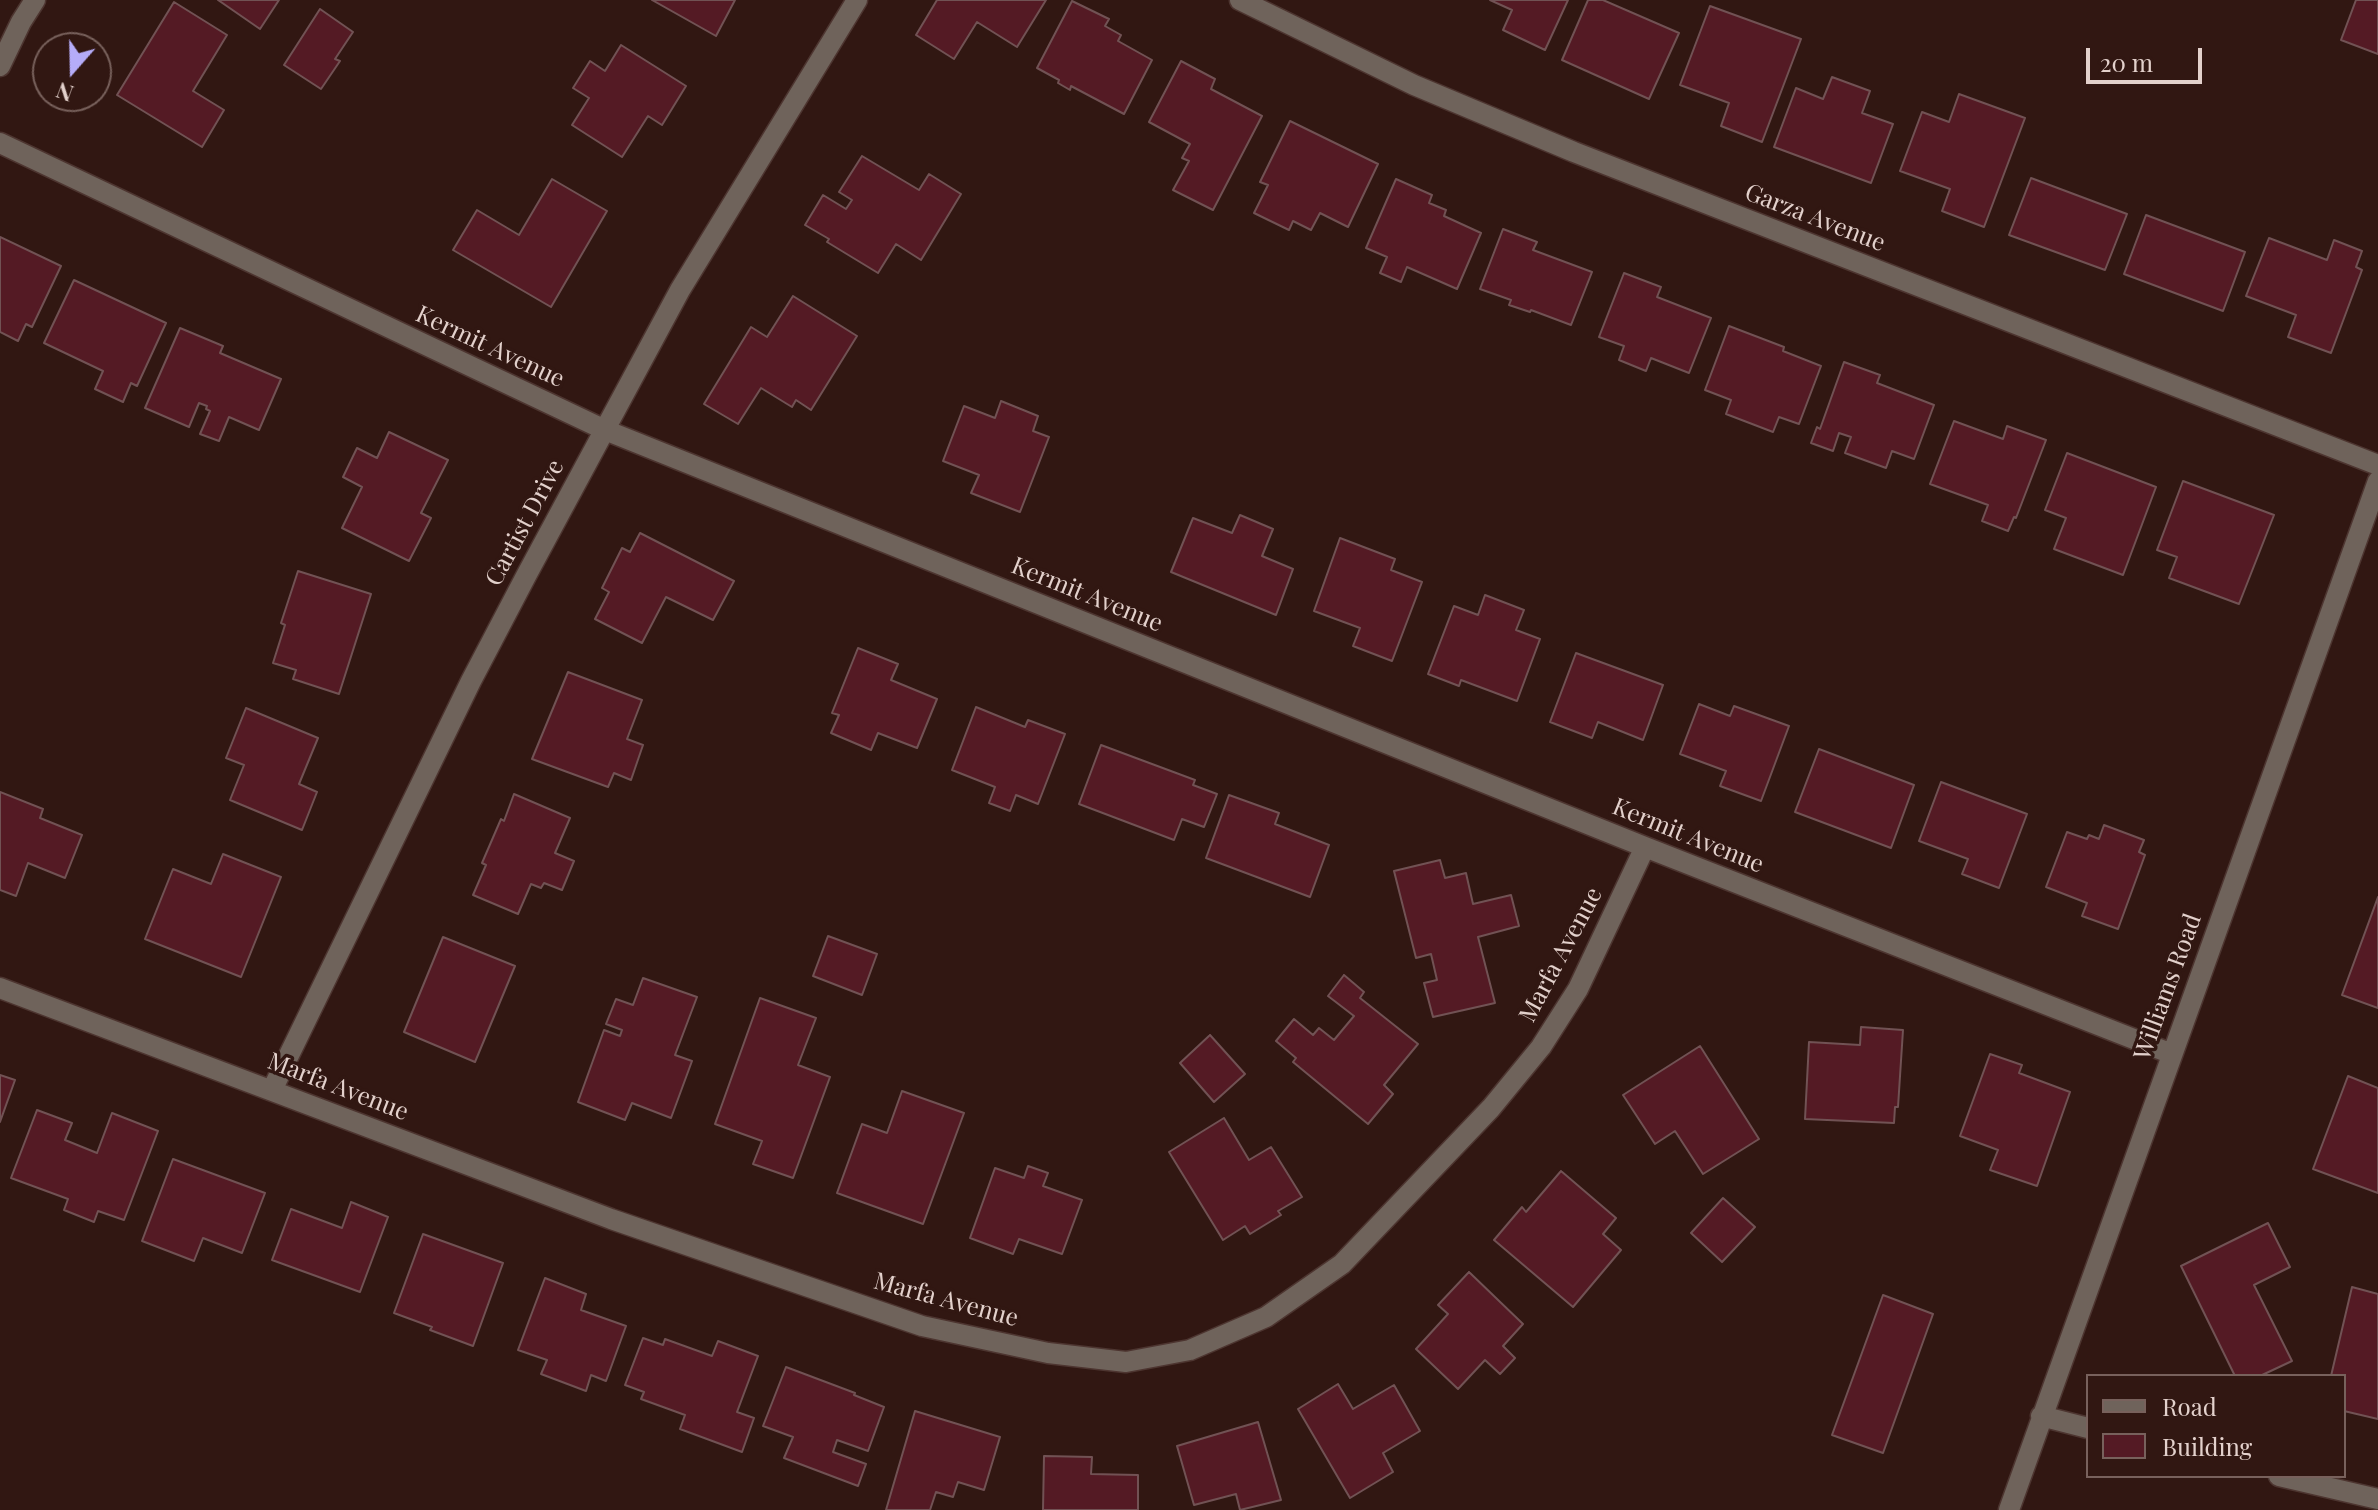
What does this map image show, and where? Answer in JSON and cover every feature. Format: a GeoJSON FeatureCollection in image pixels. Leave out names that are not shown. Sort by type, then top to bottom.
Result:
{"type":"FeatureCollection","features":[{"type":"Feature","properties":{"kind":"street"},"geometry":{"type":"LineString","coordinates":[[0,66],[35,0]]}},
{"type":"Feature","properties":{"kind":"street","name":"Cartist Drive"},"geometry":{"type":"LineString","coordinates":[[272,1090],[471,681],[680,290],[857,0]]}},
{"type":"Feature","properties":{"kind":"street","name":"Garza Avenue"},"geometry":{"type":"LineString","coordinates":[[1240,0],[1414,85],[1574,152],[2378,465]]}},
{"type":"Feature","properties":{"kind":"street","name":"Kermit Avenue"},"geometry":{"type":"LineString","coordinates":[[0,143],[605,430],[1645,847],[2172,1054]]}},
{"type":"Feature","properties":{"kind":"street","name":"Williams Road"},"geometry":{"type":"LineString","coordinates":[[2009,1510],[2378,481]]}},
{"type":"Feature","properties":{"kind":"street","name":"Marfa Avenue"},"geometry":{"type":"LineString","coordinates":[[0,988],[611,1219],[922,1326],[1048,1353],[1126,1362],[1190,1350],[1266,1317],[1342,1264],[1491,1108],[1541,1047],[1578,989],[1645,847]]}},
{"type":"Feature","properties":{"kind":"street"},"geometry":{"type":"LineString","coordinates":[[2041,1416],[2086,1427]]}},
{"type":"Feature","properties":{"kind":"street"},"geometry":{"type":"LineString","coordinates":[[2288,1478],[2378,1499]]}},
{"type":"Feature","properties":{"kind":"building"},"geometry":{"type":"Polygon","coordinates":[[[218,0],[279,0],[260,29],[218,0]]]}},
{"type":"Feature","properties":{"kind":"building"},"geometry":{"type":"Polygon","coordinates":[[[652,0],[735,0],[716,36],[652,0]]]}},
{"type":"Feature","properties":{"kind":"building"},"geometry":{"type":"Polygon","coordinates":[[[937,0],[1046,0],[1017,47],[977,22],[954,59],[916,35],[937,0]]]}},
{"type":"Feature","properties":{"kind":"building"},"geometry":{"type":"Polygon","coordinates":[[[1490,0],[1568,0],[1545,50],[1503,30],[1512,10],[1490,0]]]}},
{"type":"Feature","properties":{"kind":"building"},"geometry":{"type":"Polygon","coordinates":[[[1588,0],[1603,0],[1679,33],[1649,99],[1562,60],[1588,0]]]}},
{"type":"Feature","properties":{"kind":"building"},"geometry":{"type":"Polygon","coordinates":[[[2356,0],[2378,0],[2378,54],[2341,40],[2356,0]]]}},
{"type":"Feature","properties":{"kind":"building"},"geometry":{"type":"Polygon","coordinates":[[[1072,1],[1109,19],[1105,26],[1121,35],[1118,41],[1152,60],[1124,114],[1071,86],[1070,90],[1037,68],[1072,1]]]}},
{"type":"Feature","properties":{"kind":"building"},"geometry":{"type":"Polygon","coordinates":[[[174,2],[227,35],[193,91],[224,110],[202,147],[117,95],[174,2]]]}},
{"type":"Feature","properties":{"kind":"building"},"geometry":{"type":"Polygon","coordinates":[[[1710,6],[1801,39],[1762,142],[1721,126],[1729,103],[1680,85],[1710,6]]]}},
{"type":"Feature","properties":{"kind":"building"},"geometry":{"type":"Polygon","coordinates":[[[320,9],[353,32],[335,59],[340,61],[321,89],[284,65],[320,9]]]}},
{"type":"Feature","properties":{"kind":"building"},"geometry":{"type":"Polygon","coordinates":[[[621,45],[686,86],[662,125],[648,116],[622,157],[572,125],[589,98],[573,88],[590,61],[605,71],[621,45]]]}},
{"type":"Feature","properties":{"kind":"building"},"geometry":{"type":"Polygon","coordinates":[[[1181,61],[1215,79],[1211,89],[1262,116],[1213,210],[1173,190],[1189,161],[1182,158],[1190,144],[1149,122],[1181,61]]]}},
{"type":"Feature","properties":{"kind":"building"},"geometry":{"type":"Polygon","coordinates":[[[1832,77],[1870,91],[1862,113],[1893,124],[1871,183],[1774,147],[1796,88],[1823,99],[1832,77]]]}},
{"type":"Feature","properties":{"kind":"building"},"geometry":{"type":"Polygon","coordinates":[[[1959,94],[2025,118],[1984,227],[1942,211],[1950,189],[1900,171],[1922,112],[1949,122],[1959,94]]]}},
{"type":"Feature","properties":{"kind":"building"},"geometry":{"type":"Polygon","coordinates":[[[1290,121],[1378,164],[1348,227],[1320,213],[1311,230],[1293,221],[1289,230],[1254,213],[1268,185],[1260,182],[1290,121]]]}},
{"type":"Feature","properties":{"kind":"building"},"geometry":{"type":"Polygon","coordinates":[[[862,156],[919,190],[929,174],[961,194],[921,260],[896,244],[878,273],[805,225],[823,195],[846,209],[852,200],[839,192],[862,156]]]}},
{"type":"Feature","properties":{"kind":"building"},"geometry":{"type":"Polygon","coordinates":[[[2031,178],[2127,214],[2105,270],[2009,235],[2031,178]]]}},
{"type":"Feature","properties":{"kind":"building"},"geometry":{"type":"Polygon","coordinates":[[[552,179],[607,211],[551,307],[453,250],[477,210],[519,235],[552,179]]]}},
{"type":"Feature","properties":{"kind":"building"},"geometry":{"type":"Polygon","coordinates":[[[1396,179],[1432,195],[1429,203],[1446,210],[1444,216],[1481,233],[1457,289],[1407,267],[1401,282],[1380,273],[1387,257],[1366,248],[1396,179]]]}},
{"type":"Feature","properties":{"kind":"building"},"geometry":{"type":"Polygon","coordinates":[[[2146,215],[2245,252],[2223,311],[2124,274],[2146,215]]]}},
{"type":"Feature","properties":{"kind":"building"},"geometry":{"type":"Polygon","coordinates":[[[1503,229],[1537,242],[1533,250],[1592,272],[1571,325],[1509,305],[1511,300],[1480,289],[1503,229]]]}},
{"type":"Feature","properties":{"kind":"building"},"geometry":{"type":"Polygon","coordinates":[[[0,237],[61,266],[32,327],[26,324],[18,341],[0,332],[0,237]]]}},
{"type":"Feature","properties":{"kind":"building"},"geometry":{"type":"Polygon","coordinates":[[[2269,238],[2327,260],[2334,240],[2362,251],[2356,267],[2362,270],[2331,353],[2288,337],[2296,315],[2246,296],[2269,238]]]}},
{"type":"Feature","properties":{"kind":"building"},"geometry":{"type":"Polygon","coordinates":[[[1624,273],[1661,287],[1657,297],[1711,318],[1689,373],[1651,358],[1646,371],[1619,360],[1624,346],[1599,337],[1624,273]]]}},
{"type":"Feature","properties":{"kind":"building"},"geometry":{"type":"Polygon","coordinates":[[[74,280],[166,323],[137,386],[131,383],[123,402],[95,389],[103,371],[44,343],[74,280]]]}},
{"type":"Feature","properties":{"kind":"building"},"geometry":{"type":"Polygon","coordinates":[[[793,296],[857,336],[811,410],[796,400],[792,407],[761,388],[738,424],[704,404],[751,327],[767,337],[793,296]]]}},
{"type":"Feature","properties":{"kind":"building"},"geometry":{"type":"Polygon","coordinates":[[[1729,326],[1784,347],[1783,351],[1821,366],[1799,424],[1779,417],[1773,432],[1726,414],[1731,400],[1705,390],[1729,326]]]}},
{"type":"Feature","properties":{"kind":"building"},"geometry":{"type":"Polygon","coordinates":[[[180,328],[223,346],[220,353],[281,379],[259,430],[229,417],[219,441],[200,434],[210,411],[206,409],[207,406],[199,403],[189,427],[145,408],[180,328]]]}},
{"type":"Feature","properties":{"kind":"building"},"geometry":{"type":"Polygon","coordinates":[[[1844,362],[1880,375],[1877,383],[1934,405],[1914,459],[1892,451],[1886,468],[1845,453],[1851,437],[1839,433],[1833,451],[1811,443],[1817,427],[1820,429],[1844,362]]]}},
{"type":"Feature","properties":{"kind":"building"},"geometry":{"type":"Polygon","coordinates":[[[1001,401],[1038,416],[1033,431],[1049,437],[1020,512],[971,493],[979,475],[943,461],[964,406],[995,418],[1001,401]]]}},
{"type":"Feature","properties":{"kind":"building"},"geometry":{"type":"Polygon","coordinates":[[[1954,421],[2003,439],[2007,426],[2046,440],[2008,531],[1982,521],[1988,505],[1930,484],[1954,421]]]}},
{"type":"Feature","properties":{"kind":"building"},"geometry":{"type":"Polygon","coordinates":[[[389,432],[448,460],[421,513],[431,518],[409,561],[342,528],[362,487],[343,477],[357,448],[377,458],[389,432]]]}},
{"type":"Feature","properties":{"kind":"building"},"geometry":{"type":"Polygon","coordinates":[[[2067,453],[2156,487],[2123,575],[2054,549],[2066,518],[2045,510],[2067,453]]]}},
{"type":"Feature","properties":{"kind":"building"},"geometry":{"type":"Polygon","coordinates":[[[2183,481],[2274,515],[2239,604],[2169,578],[2177,557],[2157,550],[2183,481]]]}},
{"type":"Feature","properties":{"kind":"building"},"geometry":{"type":"Polygon","coordinates":[[[1240,515],[1273,529],[1262,556],[1293,569],[1276,615],[1171,572],[1193,518],[1232,533],[1240,515]]]}},
{"type":"Feature","properties":{"kind":"building"},"geometry":{"type":"Polygon","coordinates":[[[640,533],[734,581],[713,620],[666,597],[642,643],[595,619],[609,592],[602,588],[622,548],[630,552],[640,533]]]}},
{"type":"Feature","properties":{"kind":"building"},"geometry":{"type":"Polygon","coordinates":[[[1340,538],[1395,559],[1391,570],[1422,582],[1392,661],[1353,646],[1360,628],[1314,611],[1340,538]]]}},
{"type":"Feature","properties":{"kind":"building"},"geometry":{"type":"Polygon","coordinates":[[[298,571],[371,594],[339,694],[293,679],[296,670],[273,663],[285,625],[281,623],[298,571]]]}},
{"type":"Feature","properties":{"kind":"building"},"geometry":{"type":"Polygon","coordinates":[[[1485,595],[1524,610],[1516,630],[1540,639],[1517,701],[1461,680],[1459,686],[1428,674],[1454,606],[1478,615],[1485,595]]]}},
{"type":"Feature","properties":{"kind":"building"},"geometry":{"type":"Polygon","coordinates":[[[858,648],[898,664],[891,680],[937,699],[917,748],[878,733],[871,750],[831,733],[839,715],[832,713],[858,648]]]}},
{"type":"Feature","properties":{"kind":"building"},"geometry":{"type":"Polygon","coordinates":[[[1576,653],[1663,685],[1643,740],[1598,722],[1592,738],[1550,722],[1576,653]]]}},
{"type":"Feature","properties":{"kind":"building"},"geometry":{"type":"Polygon","coordinates":[[[568,672],[642,700],[627,739],[643,745],[631,780],[614,773],[608,787],[532,759],[568,672]]]}},
{"type":"Feature","properties":{"kind":"building"},"geometry":{"type":"Polygon","coordinates":[[[1699,704],[1730,716],[1734,706],[1789,726],[1761,801],[1720,786],[1726,771],[1680,754],[1699,704]]]}},
{"type":"Feature","properties":{"kind":"building"},"geometry":{"type":"Polygon","coordinates":[[[976,707],[1025,727],[1028,720],[1065,734],[1038,804],[1016,795],[1010,811],[989,803],[995,787],[952,770],[976,707]]]}},
{"type":"Feature","properties":{"kind":"building"},"geometry":{"type":"Polygon","coordinates":[[[246,708],[318,738],[299,784],[317,792],[302,830],[230,800],[244,765],[226,758],[246,708]]]}},
{"type":"Feature","properties":{"kind":"building"},"geometry":{"type":"Polygon","coordinates":[[[1101,745],[1195,780],[1193,785],[1217,794],[1204,827],[1182,819],[1174,840],[1079,804],[1101,745]]]}},
{"type":"Feature","properties":{"kind":"building"},"geometry":{"type":"Polygon","coordinates":[[[1819,749],[1914,785],[1891,848],[1795,812],[1819,749]]]}},
{"type":"Feature","properties":{"kind":"building"},"geometry":{"type":"Polygon","coordinates":[[[1941,782],[2027,814],[1999,888],[1962,874],[1968,859],[1919,841],[1941,782]]]}},
{"type":"Feature","properties":{"kind":"building"},"geometry":{"type":"Polygon","coordinates":[[[0,792],[43,809],[40,818],[82,835],[65,878],[28,863],[16,896],[0,890],[0,792]]]}},
{"type":"Feature","properties":{"kind":"building"},"geometry":{"type":"Polygon","coordinates":[[[514,794],[570,818],[555,853],[574,861],[562,890],[544,883],[541,888],[531,884],[518,914],[473,895],[486,865],[482,863],[514,794]]]}},
{"type":"Feature","properties":{"kind":"building"},"geometry":{"type":"Polygon","coordinates":[[[1229,795],[1279,813],[1275,824],[1329,845],[1310,897],[1206,858],[1229,795]]]}},
{"type":"Feature","properties":{"kind":"building"},"geometry":{"type":"Polygon","coordinates":[[[2104,825],[2144,840],[2139,852],[2145,855],[2118,929],[2082,916],[2087,903],[2046,887],[2067,832],[2087,839],[2089,835],[2099,839],[2104,825]]]}},
{"type":"Feature","properties":{"kind":"building"},"geometry":{"type":"Polygon","coordinates":[[[223,854],[281,877],[241,977],[145,939],[173,869],[211,884],[223,854]]]}},
{"type":"Feature","properties":{"kind":"building"},"geometry":{"type":"Polygon","coordinates":[[[1440,860],[1445,878],[1466,873],[1473,904],[1511,895],[1519,926],[1478,937],[1495,1003],[1433,1017],[1424,983],[1437,980],[1431,954],[1416,958],[1394,871],[1440,860]]]}},
{"type":"Feature","properties":{"kind":"building"},"geometry":{"type":"Polygon","coordinates":[[[2378,897],[2378,1008],[2342,995],[2378,897]]]}},
{"type":"Feature","properties":{"kind":"building"},"geometry":{"type":"Polygon","coordinates":[[[828,936],[877,954],[862,995],[813,976],[828,936]]]}},
{"type":"Feature","properties":{"kind":"building"},"geometry":{"type":"Polygon","coordinates":[[[443,937],[515,966],[475,1062],[404,1032],[443,937]]]}},
{"type":"Feature","properties":{"kind":"building"},"geometry":{"type":"Polygon","coordinates":[[[1344,975],[1364,992],[1360,998],[1418,1044],[1384,1085],[1393,1094],[1368,1124],[1293,1062],[1296,1058],[1276,1041],[1294,1019],[1313,1035],[1319,1028],[1334,1040],[1354,1016],[1328,996],[1344,975]]]}},
{"type":"Feature","properties":{"kind":"building"},"geometry":{"type":"Polygon","coordinates":[[[643,978],[697,997],[675,1055],[692,1061],[671,1118],[632,1103],[625,1120],[578,1102],[604,1030],[620,1036],[622,1030],[606,1024],[616,999],[633,1005],[643,978]]]}},
{"type":"Feature","properties":{"kind":"building"},"geometry":{"type":"Polygon","coordinates":[[[760,998],[816,1018],[798,1065],[830,1077],[793,1178],[753,1164],[762,1141],[715,1124],[760,998]]]}},
{"type":"Feature","properties":{"kind":"building"},"geometry":{"type":"Polygon","coordinates":[[[1861,1027],[1903,1030],[1898,1107],[1895,1107],[1894,1123],[1805,1119],[1809,1042],[1860,1045],[1861,1027]]]}},
{"type":"Feature","properties":{"kind":"building"},"geometry":{"type":"Polygon","coordinates":[[[1210,1035],[1245,1074],[1214,1102],[1180,1063],[1210,1035]]]}},
{"type":"Feature","properties":{"kind":"building"},"geometry":{"type":"Polygon","coordinates":[[[1700,1046],[1759,1139],[1703,1174],[1675,1131],[1655,1144],[1623,1095],[1700,1046]]]}},
{"type":"Feature","properties":{"kind":"building"},"geometry":{"type":"Polygon","coordinates":[[[1990,1054],[2022,1065],[2019,1073],[2070,1092],[2037,1186],[1990,1170],[1998,1150],[1960,1136],[1990,1054]]]}},
{"type":"Feature","properties":{"kind":"building"},"geometry":{"type":"Polygon","coordinates":[[[0,1075],[15,1080],[0,1122],[0,1075]]]}},
{"type":"Feature","properties":{"kind":"building"},"geometry":{"type":"Polygon","coordinates":[[[2348,1076],[2378,1088],[2378,1193],[2313,1169],[2348,1076]]]}},
{"type":"Feature","properties":{"kind":"building"},"geometry":{"type":"Polygon","coordinates":[[[902,1091],[964,1113],[923,1224],[837,1193],[862,1124],[887,1133],[902,1091]]]}},
{"type":"Feature","properties":{"kind":"building"},"geometry":{"type":"Polygon","coordinates":[[[37,1110],[72,1123],[65,1140],[97,1153],[112,1113],[158,1131],[124,1220],[98,1211],[94,1222],[64,1210],[68,1199],[11,1178],[37,1110]]]}},
{"type":"Feature","properties":{"kind":"building"},"geometry":{"type":"Polygon","coordinates":[[[1224,1118],[1249,1160],[1271,1147],[1302,1197],[1278,1211],[1281,1215],[1250,1234],[1245,1226],[1223,1240],[1169,1152],[1224,1118]]]}},
{"type":"Feature","properties":{"kind":"building"},"geometry":{"type":"Polygon","coordinates":[[[173,1159],[265,1193],[242,1253],[203,1238],[194,1261],[142,1241],[173,1159]]]}},
{"type":"Feature","properties":{"kind":"building"},"geometry":{"type":"Polygon","coordinates":[[[1028,1166],[1048,1173],[1043,1186],[1082,1200],[1062,1254],[1019,1239],[1013,1254],[970,1238],[995,1168],[1024,1178],[1028,1166]]]}},
{"type":"Feature","properties":{"kind":"building"},"geometry":{"type":"Polygon","coordinates":[[[1561,1171],[1616,1218],[1603,1234],[1621,1250],[1573,1307],[1494,1240],[1522,1207],[1526,1212],[1561,1171]]]}},
{"type":"Feature","properties":{"kind":"building"},"geometry":{"type":"Polygon","coordinates":[[[1723,1198],[1755,1227],[1722,1262],[1691,1233],[1723,1198]]]}},
{"type":"Feature","properties":{"kind":"building"},"geometry":{"type":"Polygon","coordinates":[[[351,1202],[388,1217],[360,1292],[272,1260],[291,1209],[342,1228],[351,1202]]]}},
{"type":"Feature","properties":{"kind":"building"},"geometry":{"type":"Polygon","coordinates":[[[2268,1223],[2290,1267],[2254,1285],[2292,1361],[2264,1374],[2234,1374],[2181,1266],[2268,1223]]]}},
{"type":"Feature","properties":{"kind":"building"},"geometry":{"type":"Polygon","coordinates":[[[423,1234],[503,1263],[473,1346],[394,1313],[423,1234]]]}},
{"type":"Feature","properties":{"kind":"building"},"geometry":{"type":"Polygon","coordinates":[[[1469,1272],[1523,1324],[1503,1346],[1515,1358],[1500,1374],[1485,1360],[1458,1389],[1416,1349],[1448,1314],[1438,1305],[1469,1272]]]}},
{"type":"Feature","properties":{"kind":"building"},"geometry":{"type":"Polygon","coordinates":[[[545,1278],[586,1294],[581,1310],[626,1326],[606,1381],[591,1375],[586,1391],[541,1374],[547,1360],[518,1350],[545,1278]]]}},
{"type":"Feature","properties":{"kind":"building"},"geometry":{"type":"Polygon","coordinates":[[[2352,1287],[2378,1294],[2378,1419],[2346,1411],[2346,1374],[2331,1374],[2352,1287]]]}},
{"type":"Feature","properties":{"kind":"building"},"geometry":{"type":"Polygon","coordinates":[[[1883,1295],[1933,1314],[1883,1453],[1832,1435],[1883,1295]]]}},
{"type":"Feature","properties":{"kind":"building"},"geometry":{"type":"Polygon","coordinates":[[[643,1338],[663,1345],[665,1339],[712,1356],[718,1341],[758,1356],[737,1412],[754,1418],[742,1452],[680,1429],[685,1415],[641,1399],[644,1392],[625,1385],[643,1338]]]}},
{"type":"Feature","properties":{"kind":"building"},"geometry":{"type":"Polygon","coordinates":[[[786,1367],[884,1407],[868,1451],[837,1440],[833,1452],[866,1464],[858,1486],[784,1458],[793,1437],[763,1426],[786,1367]]]}},
{"type":"Feature","properties":{"kind":"building"},"geometry":{"type":"Polygon","coordinates":[[[1338,1384],[1353,1409],[1394,1385],[1420,1431],[1383,1453],[1393,1472],[1350,1498],[1298,1409],[1338,1384]]]}},
{"type":"Feature","properties":{"kind":"building"},"geometry":{"type":"Polygon","coordinates":[[[915,1411],[1000,1437],[984,1490],[958,1482],[953,1497],[936,1492],[930,1510],[886,1510],[915,1411]]]}},
{"type":"Feature","properties":{"kind":"building"},"geometry":{"type":"Polygon","coordinates":[[[1258,1422],[1281,1500],[1240,1510],[1236,1494],[1194,1505],[1177,1446],[1258,1422]]]}},
{"type":"Feature","properties":{"kind":"building"},"geometry":{"type":"Polygon","coordinates":[[[1044,1456],[1092,1457],[1091,1474],[1138,1475],[1138,1510],[1043,1510],[1044,1456]]]}}]}
